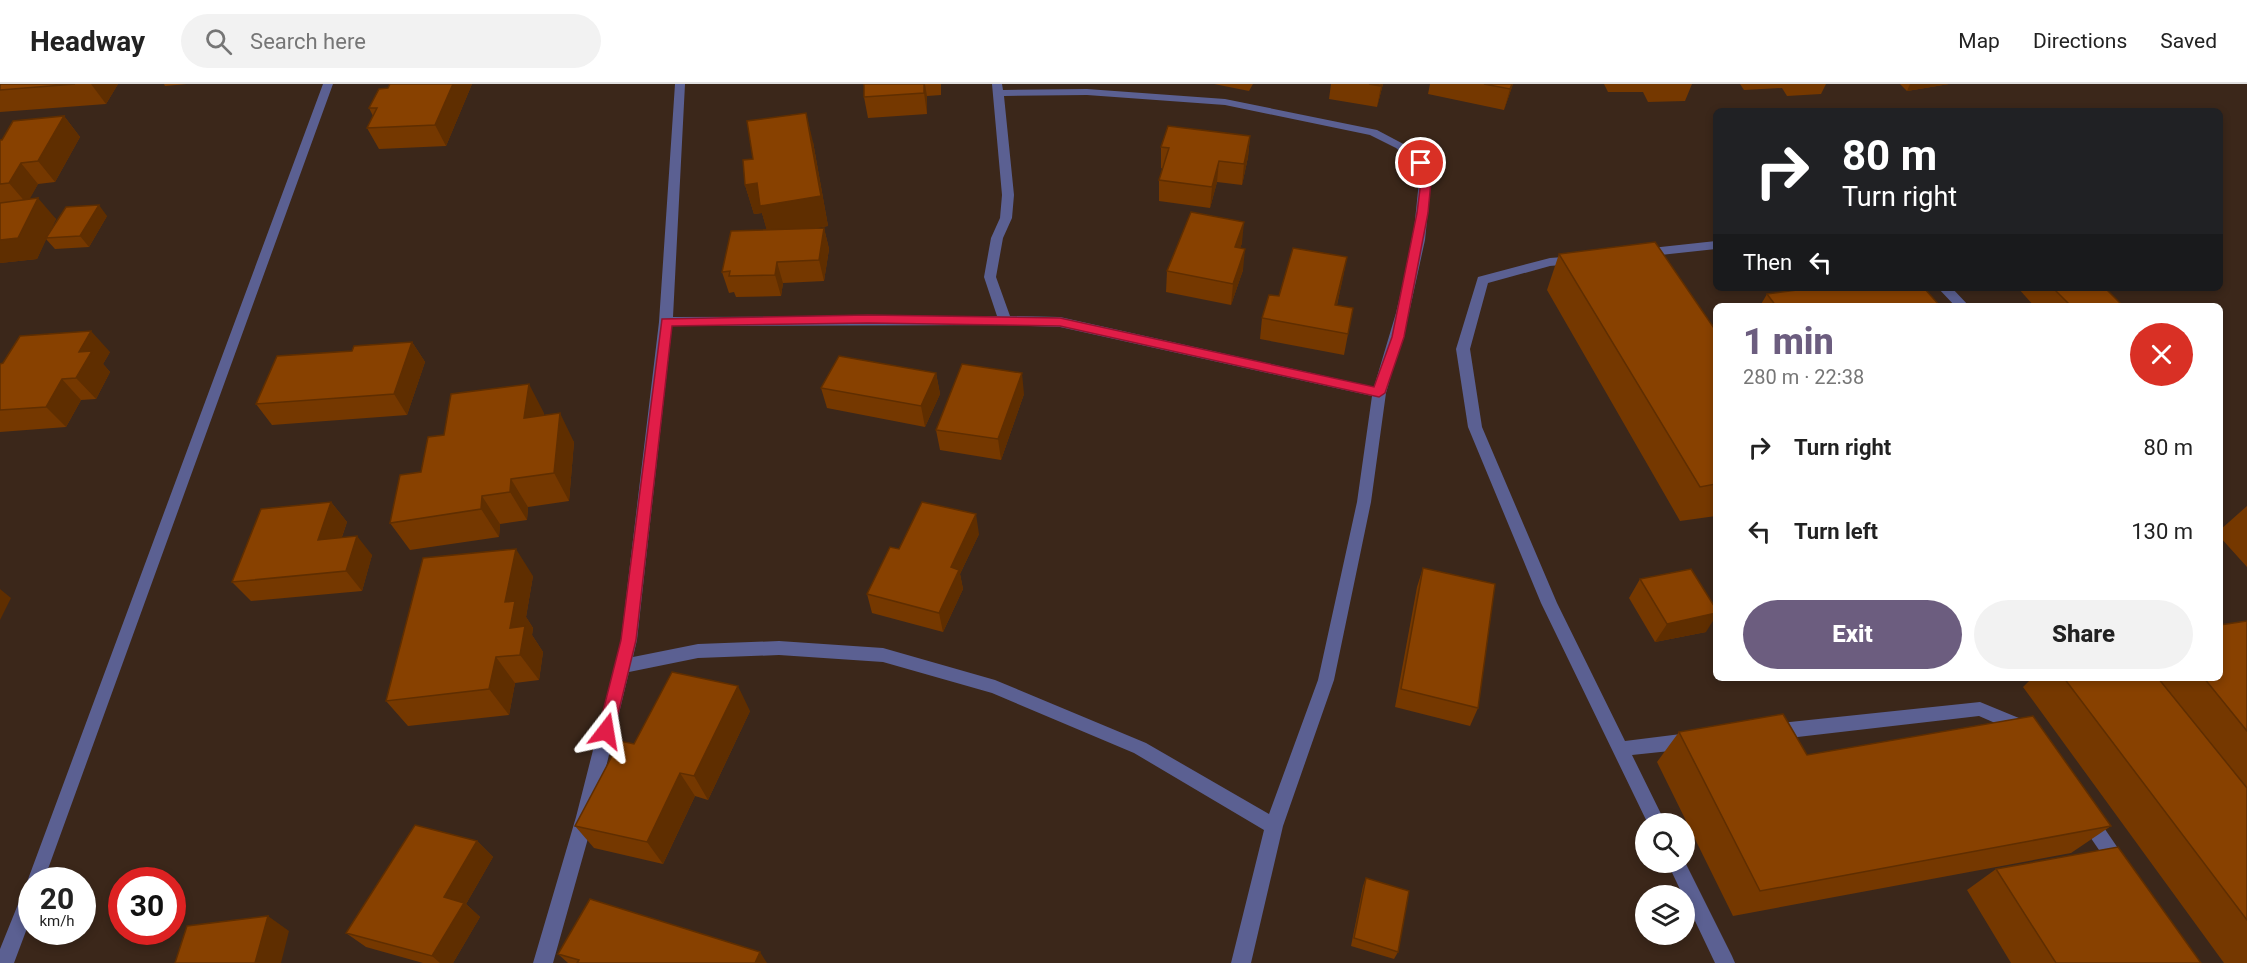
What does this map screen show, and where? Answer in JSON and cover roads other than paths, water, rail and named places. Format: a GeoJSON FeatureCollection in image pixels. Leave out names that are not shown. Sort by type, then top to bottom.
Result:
{"type":"FeatureCollection","features":[{"type":"Feature","properties":{"kind":"street"},"geometry":{"type":"LineString","coordinates":[[40,867],[328,84]]}},
{"type":"Feature","properties":{"kind":"street"},"geometry":{"type":"LineString","coordinates":[[543,963],[585,817],[629,640],[666,322],[680,84]]}},
{"type":"Feature","properties":{"kind":"street"},"geometry":{"type":"LineString","coordinates":[[1005,320],[990,277],[997,238],[1006,218],[1008,195],[998,88],[1225,102],[1372,132],[1407,151],[1421,163],[1426,181],[1423,213],[1398,337],[1379,393],[1364,502],[1326,680],[1274,826],[1241,963]]}},
{"type":"Feature","properties":{"kind":"street"},"geometry":{"type":"LineString","coordinates":[[1633,254],[1713,245]]}},
{"type":"Feature","properties":{"kind":"street"},"geometry":{"type":"LineString","coordinates":[[1597,257],[1550,262],[1482,280],[1463,350],[1474,427],[1549,603],[1652,813]]}},
{"type":"Feature","properties":{"kind":"street"},"geometry":{"type":"LineString","coordinates":[[1947,291],[1960,303]]}},
{"type":"Feature","properties":{"kind":"street"},"geometry":{"type":"LineString","coordinates":[[666,322],[1005,320],[1060,322],[1379,393]]}},
{"type":"Feature","properties":{"kind":"street"},"geometry":{"type":"LineString","coordinates":[[622,666],[698,651],[779,648],[883,655],[995,687],[1140,748],[1274,826]]}},
{"type":"Feature","properties":{"kind":"street"},"geometry":{"type":"LineString","coordinates":[[1760,734],[1980,709],[2028,730],[2035,740]]}},
{"type":"Feature","properties":{"kind":"street"},"geometry":{"type":"LineString","coordinates":[[1621,749],[1702,740]]}},
{"type":"Feature","properties":{"kind":"street"},"geometry":{"type":"LineString","coordinates":[[2081,808],[2127,876]]}},
{"type":"Feature","properties":{"kind":"street"},"geometry":{"type":"LineString","coordinates":[[1681,873],[1725,963]]}},
{"type":"Feature","properties":{"kind":"street"},"geometry":{"type":"LineString","coordinates":[[4,963],[18,926]]}}]}
